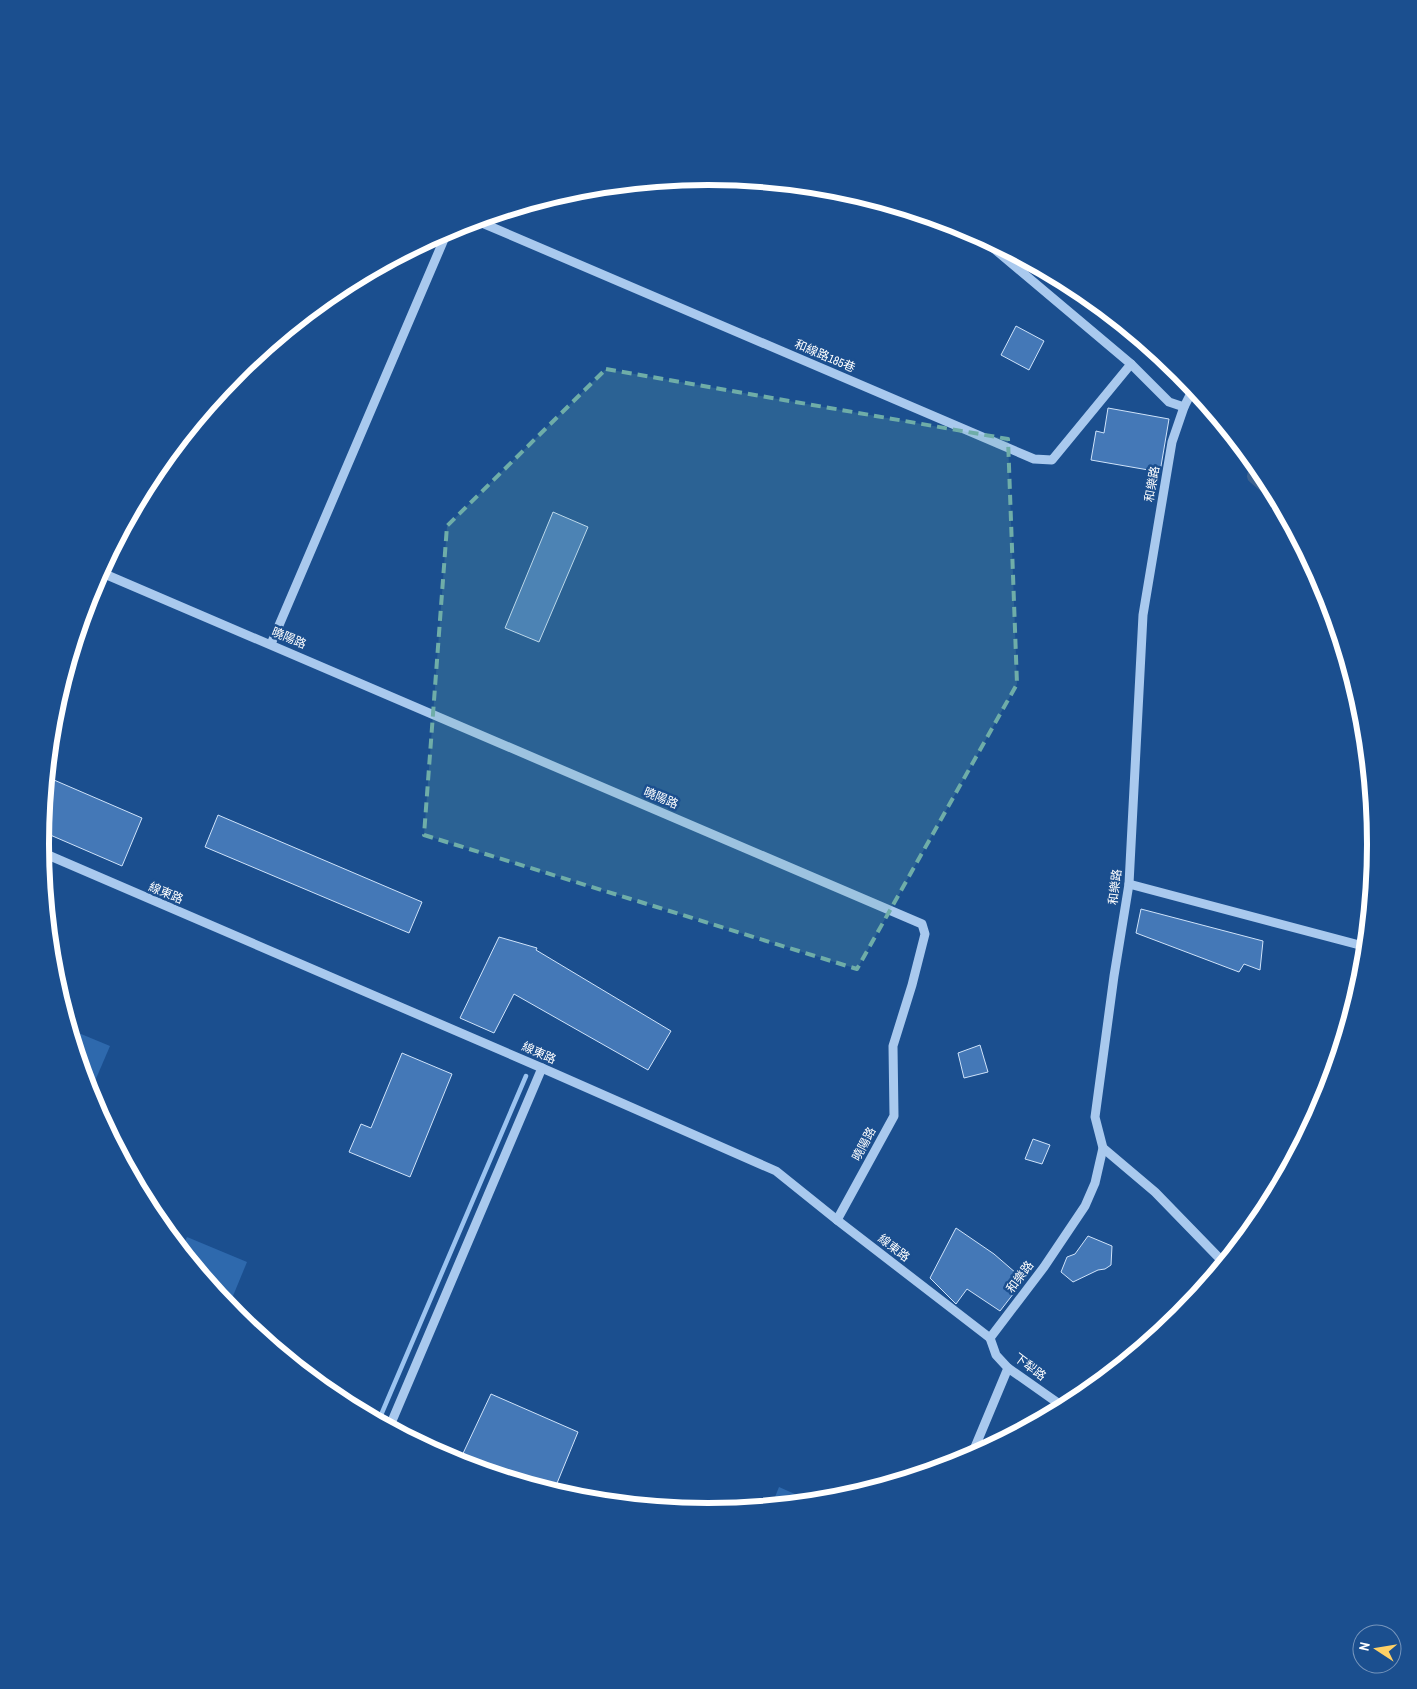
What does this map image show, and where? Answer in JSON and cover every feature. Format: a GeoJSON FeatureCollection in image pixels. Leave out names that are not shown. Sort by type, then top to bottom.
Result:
{"type":"FeatureCollection","features":[{"type":"Feature","properties":{"kind":"street","name":"和線路185巷"},"geometry":{"type":"LineString","coordinates":[[485,224],[1034,459],[1052,460],[1131,364]]}},
{"type":"Feature","properties":{"kind":"street"},"geometry":{"type":"LineString","coordinates":[[271,644],[443,241]]}},
{"type":"Feature","properties":{"kind":"street"},"geometry":{"type":"LineString","coordinates":[[998,252],[1131,364],[1169,402],[1184,407]]}},
{"type":"Feature","properties":{"kind":"street","name":"和樂路"},"geometry":{"type":"LineString","coordinates":[[990,1338],[1044,1267],[1085,1206],[1095,1183],[1103,1148],[1094,1117],[1129,884],[1142,615],[1172,442],[1190,394]]}},
{"type":"Feature","properties":{"kind":"street","name":"曉陽路"},"geometry":{"type":"LineString","coordinates":[[107,575],[922,924],[924,934],[912,986],[893,1046],[894,1116],[837,1220]]}},
{"type":"Feature","properties":{"kind":"street","name":"線東路"},"geometry":{"type":"LineString","coordinates":[[49,856],[776,1170],[837,1220],[990,1338]]}},
{"type":"Feature","properties":{"kind":"street"},"geometry":{"type":"LineString","coordinates":[[1129,884],[1361,945]]}},
{"type":"Feature","properties":{"kind":"street"},"geometry":{"type":"LineString","coordinates":[[391,1422],[542,1068]]}},
{"type":"Feature","properties":{"kind":"street"},"geometry":{"type":"LineString","coordinates":[[1103,1148],[1155,1192],[1221,1260]]}},
{"type":"Feature","properties":{"kind":"street","name":"下犁路"},"geometry":{"type":"LineString","coordinates":[[990,1338],[996,1355],[1008,1368],[1058,1403]]}},
{"type":"Feature","properties":{"kind":"street"},"geometry":{"type":"LineString","coordinates":[[975,1448],[1008,1368]]}},
{"type":"Feature","properties":{"kind":"highlighted area"},"geometry":{"type":"Polygon","coordinates":[[[606,369],[1008,439],[1017,684],[857,969],[424,835],[447,526],[606,369]]]}},
{"type":"Feature","properties":{"kind":"shaded area"},"geometry":{"type":"Polygon","coordinates":[[[76,1032],[110,1046],[94,1083],[76,1032]]]}},
{"type":"Feature","properties":{"kind":"shaded area"},"geometry":{"type":"Polygon","coordinates":[[[187,1237],[247,1262],[231,1300],[212,1280],[184,1244],[187,1237]]]}},
{"type":"Feature","properties":{"kind":"shaded area"},"geometry":{"type":"Polygon","coordinates":[[[779,1487],[803,1498],[795,1499],[773,1501],[779,1487]]]}},
{"type":"Feature","properties":{"kind":"building"},"geometry":{"type":"Polygon","coordinates":[[[1016,326],[1044,341],[1029,370],[1001,355],[1016,326]]]}},
{"type":"Feature","properties":{"kind":"building"},"geometry":{"type":"Polygon","coordinates":[[[1108,408],[1169,419],[1160,472],[1091,460],[1096,431],[1104,433],[1108,408]]]}},
{"type":"Feature","properties":{"kind":"building"},"geometry":{"type":"Polygon","coordinates":[[[553,512],[588,527],[539,642],[505,628],[553,512]]]}},
{"type":"Feature","properties":{"kind":"building"},"geometry":{"type":"Polygon","coordinates":[[[52,779],[142,818],[122,866],[49,835],[52,779]]]}},
{"type":"Feature","properties":{"kind":"building"},"geometry":{"type":"Polygon","coordinates":[[[218,815],[422,902],[409,933],[205,847],[218,815]]]}},
{"type":"Feature","properties":{"kind":"building"},"geometry":{"type":"Polygon","coordinates":[[[1141,909],[1263,941],[1260,970],[1244,964],[1239,972],[1136,933],[1141,909]]]}},
{"type":"Feature","properties":{"kind":"building"},"geometry":{"type":"Polygon","coordinates":[[[499,937],[537,948],[536,950],[671,1031],[648,1070],[514,994],[494,1033],[460,1018],[499,937]]]}},
{"type":"Feature","properties":{"kind":"building"},"geometry":{"type":"Polygon","coordinates":[[[980,1045],[988,1072],[964,1078],[958,1053],[980,1045]]]}},
{"type":"Feature","properties":{"kind":"building"},"geometry":{"type":"Polygon","coordinates":[[[402,1053],[452,1074],[410,1177],[349,1152],[361,1124],[371,1128],[402,1053]]]}},
{"type":"Feature","properties":{"kind":"building"},"geometry":{"type":"Polygon","coordinates":[[[1033,1139],[1050,1145],[1042,1164],[1025,1159],[1033,1139]]]}},
{"type":"Feature","properties":{"kind":"building"},"geometry":{"type":"Polygon","coordinates":[[[956,1228],[994,1254],[1024,1280],[1000,1311],[967,1289],[956,1304],[930,1278],[956,1228]]]}},
{"type":"Feature","properties":{"kind":"building"},"geometry":{"type":"Polygon","coordinates":[[[1088,1236],[1112,1246],[1111,1265],[1073,1282],[1061,1272],[1067,1257],[1075,1254],[1088,1236]]]}},
{"type":"Feature","properties":{"kind":"building"},"geometry":{"type":"Polygon","coordinates":[[[491,1394],[578,1432],[556,1486],[496,1469],[462,1456],[491,1394]]]}},
{"type":"Feature","properties":{"kind":"waterway"},"geometry":{"type":"LineString","coordinates":[[380,1417],[526,1076]]}}]}
